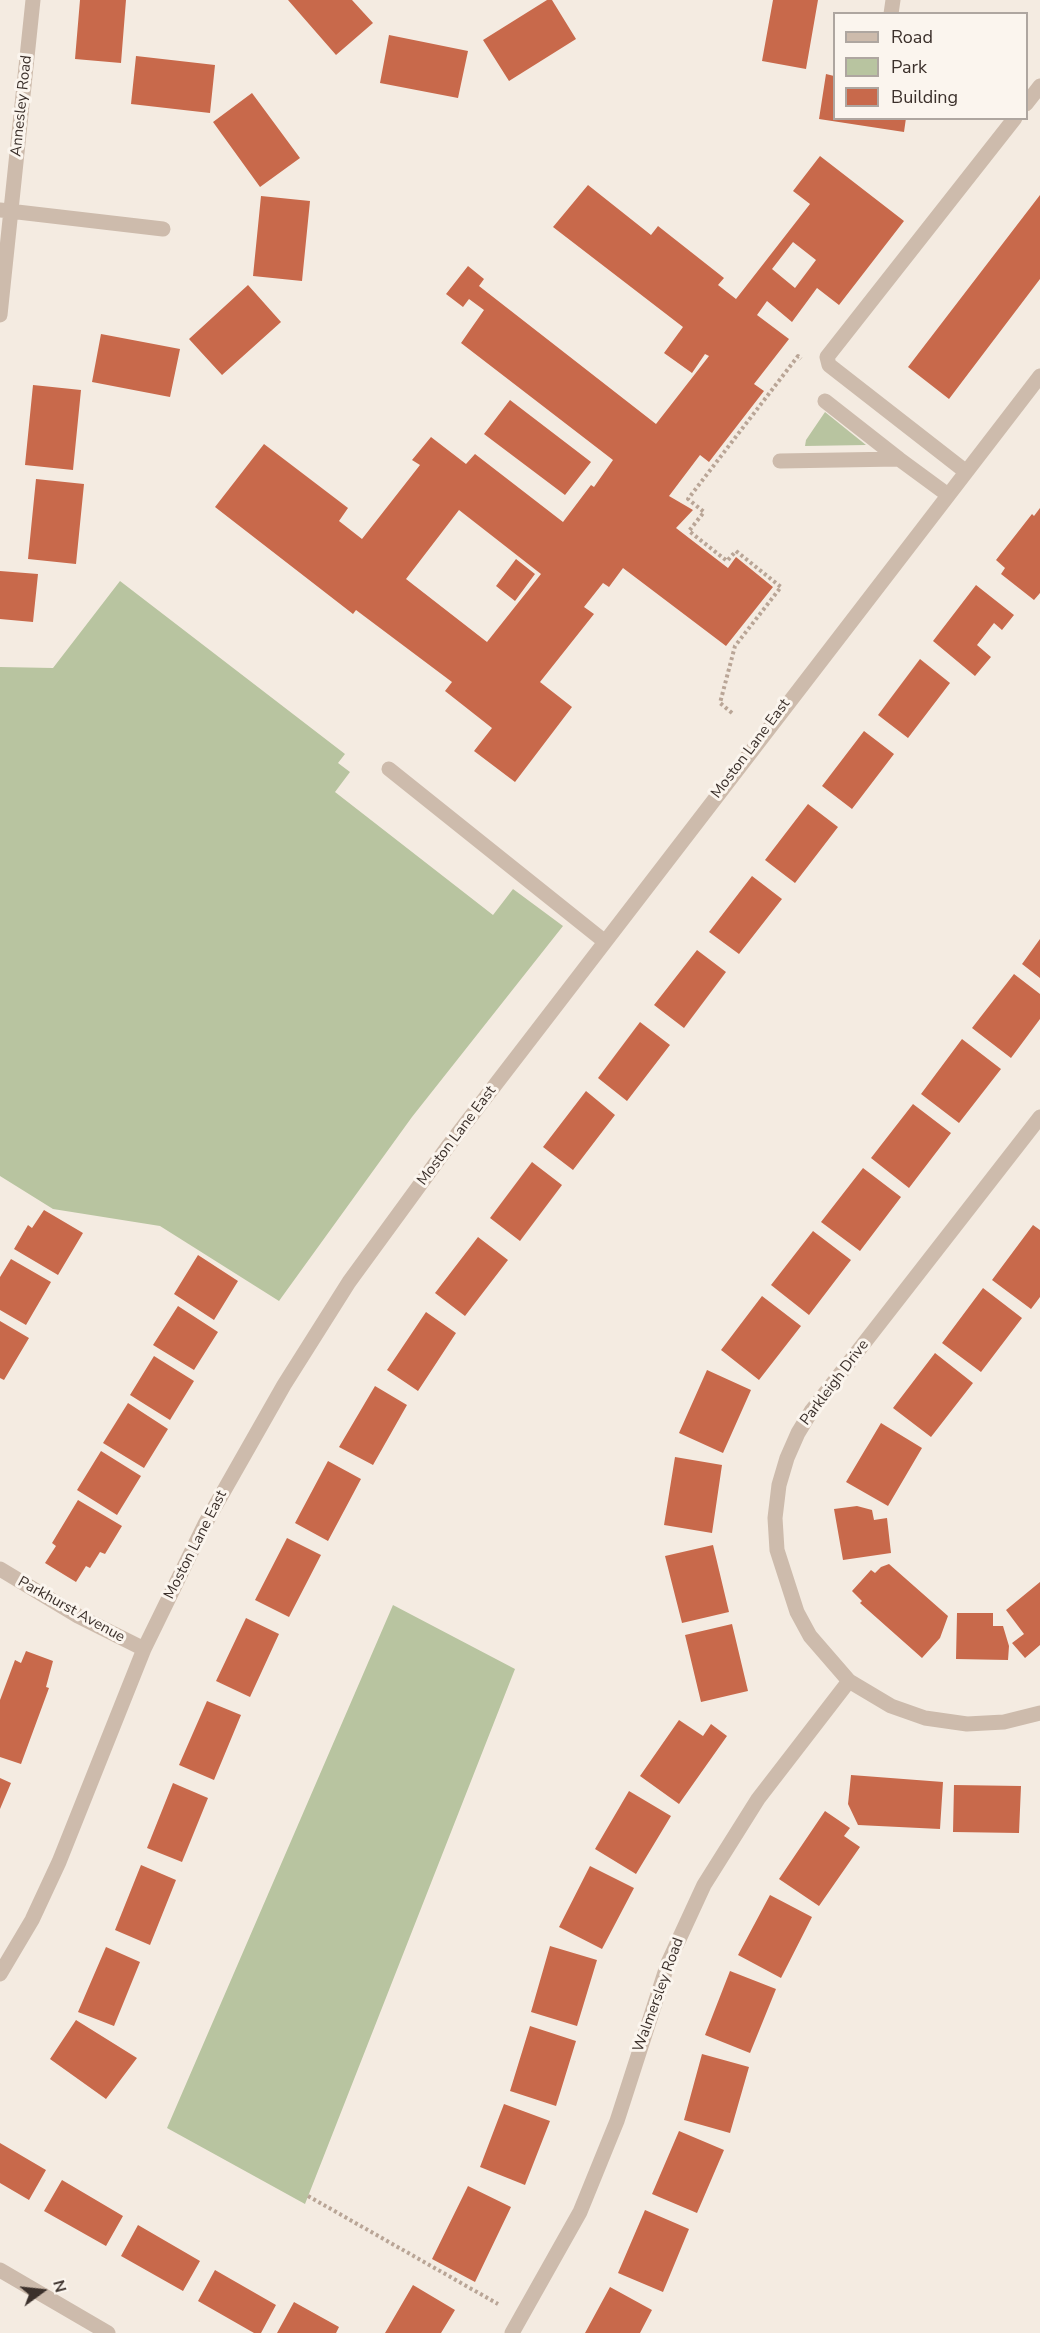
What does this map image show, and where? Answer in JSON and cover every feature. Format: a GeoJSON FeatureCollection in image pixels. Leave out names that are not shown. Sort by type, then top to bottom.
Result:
{"type":"FeatureCollection","features":[{"type":"Feature","properties":{"kind":"street","name":"Annesley Road"},"geometry":{"type":"LineString","coordinates":[[0,315],[5,210],[33,0]]}},
{"type":"Feature","properties":{"kind":"street"},"geometry":{"type":"LineString","coordinates":[[1028,101],[1040,86]]}},
{"type":"Feature","properties":{"kind":"street"},"geometry":{"type":"LineString","coordinates":[[965,471],[829,365],[827,357],[1013,120]]}},
{"type":"Feature","properties":{"kind":"street"},"geometry":{"type":"LineString","coordinates":[[5,210],[163,229]]}},
{"type":"Feature","properties":{"kind":"street","name":"Moston Lane East"},"geometry":{"type":"LineString","coordinates":[[0,1974],[32,1920],[59,1862],[144,1649],[205,1524],[284,1385],[349,1282],[449,1145],[604,941],[965,471],[1038,381]]}},
{"type":"Feature","properties":{"kind":"street"},"geometry":{"type":"LineString","coordinates":[[825,401],[948,495]]}},
{"type":"Feature","properties":{"kind":"street"},"geometry":{"type":"LineString","coordinates":[[780,461],[899,459]]}},
{"type":"Feature","properties":{"kind":"street"},"geometry":{"type":"LineString","coordinates":[[389,769],[604,941]]}},
{"type":"Feature","properties":{"kind":"street","name":"Parkleigh Drive"},"geometry":{"type":"LineString","coordinates":[[1040,1117],[812,1410],[787,1458],[779,1485],[775,1518],[777,1550],[797,1612],[810,1636],[827,1659],[849,1681],[891,1706],[925,1718],[967,1724],[1004,1722],[1040,1713]]}},
{"type":"Feature","properties":{"kind":"street","name":"Parkhurst Avenue"},"geometry":{"type":"LineString","coordinates":[[0,1569],[78,1616],[144,1649]]}},
{"type":"Feature","properties":{"kind":"street","name":"Walmersley Road"},"geometry":{"type":"LineString","coordinates":[[512,2333],[579,2212],[617,2121],[668,1963],[704,1885],[758,1800],[849,1681]]}},
{"type":"Feature","properties":{"kind":"street"},"geometry":{"type":"LineString","coordinates":[[0,2270],[108,2333]]}},
{"type":"Feature","properties":{"kind":"path"},"geometry":{"type":"LineString","coordinates":[[732,713],[720,703],[735,646],[781,587],[736,551],[727,561],[689,531],[704,512],[688,500],[798,356],[807,363]]}},
{"type":"Feature","properties":{"kind":"path"},"geometry":{"type":"LineString","coordinates":[[308,2196],[521,2318]]}},
{"type":"Feature","properties":{"kind":"green space"},"geometry":{"type":"Polygon","coordinates":[[[825,412],[866,445],[805,446],[806,440],[825,412]]]}},
{"type":"Feature","properties":{"kind":"green space"},"geometry":{"type":"Polygon","coordinates":[[[120,581],[345,754],[338,763],[350,772],[335,792],[493,915],[513,889],[563,926],[412,1117],[279,1301],[160,1226],[53,1209],[0,1176],[0,667],[53,668],[120,581]]]}},
{"type":"Feature","properties":{"kind":"green space"},"geometry":{"type":"Polygon","coordinates":[[[393,1605],[515,1669],[305,2204],[167,2128],[393,1605]]]}},
{"type":"Feature","properties":{"kind":"building"},"geometry":{"type":"Polygon","coordinates":[[[80,0],[126,0],[121,63],[75,59],[80,0]]]}},
{"type":"Feature","properties":{"kind":"building"},"geometry":{"type":"Polygon","coordinates":[[[288,0],[352,0],[373,23],[336,55],[288,0]]]}},
{"type":"Feature","properties":{"kind":"building"},"geometry":{"type":"Polygon","coordinates":[[[547,0],[552,0],[576,39],[509,81],[483,40],[547,0]]]}},
{"type":"Feature","properties":{"kind":"building"},"geometry":{"type":"Polygon","coordinates":[[[773,0],[818,0],[806,69],[762,61],[773,0]]]}},
{"type":"Feature","properties":{"kind":"building"},"geometry":{"type":"Polygon","coordinates":[[[389,35],[468,51],[458,98],[380,83],[389,35]]]}},
{"type":"Feature","properties":{"kind":"building"},"geometry":{"type":"Polygon","coordinates":[[[136,56],[215,65],[210,113],[131,104],[136,56]]]}},
{"type":"Feature","properties":{"kind":"building"},"geometry":{"type":"Polygon","coordinates":[[[826,74],[833,76],[833,120],[906,120],[904,132],[819,119],[826,74]]]}},
{"type":"Feature","properties":{"kind":"building"},"geometry":{"type":"Polygon","coordinates":[[[252,93],[300,158],[260,187],[213,122],[252,93]]]}},
{"type":"Feature","properties":{"kind":"building"},"geometry":{"type":"Polygon","coordinates":[[[820,156],[904,221],[839,305],[817,288],[792,322],[767,301],[757,315],[789,339],[754,384],[764,391],[709,462],[700,455],[669,496],[693,510],[676,528],[728,568],[736,557],[773,587],[726,646],[623,568],[609,587],[603,583],[584,607],[594,614],[540,682],[572,707],[515,782],[474,751],[492,728],[445,691],[452,682],[356,610],[353,614],[215,507],[264,444],[348,508],[339,521],[362,539],[420,465],[412,460],[431,437],[466,464],[475,454],[563,522],[591,485],[594,487],[613,460],[461,343],[484,310],[469,299],[463,307],[446,294],[468,266],[484,279],[479,286],[656,424],[709,356],[705,354],[692,373],[664,353],[683,327],[553,227],[588,185],[651,235],[658,226],[724,278],[718,285],[736,299],[810,204],[793,191],[820,156]],[[793,242],[772,269],[795,288],[816,260],[793,242]],[[459,510],[406,579],[487,642],[541,574],[459,510]]]}},
{"type":"Feature","properties":{"kind":"building"},"geometry":{"type":"Polygon","coordinates":[[[1040,195],[1040,279],[949,399],[908,367],[1040,195]]]}},
{"type":"Feature","properties":{"kind":"building"},"geometry":{"type":"Polygon","coordinates":[[[261,196],[310,201],[302,281],[253,276],[261,196]]]}},
{"type":"Feature","properties":{"kind":"building"},"geometry":{"type":"Polygon","coordinates":[[[248,285],[281,322],[222,375],[189,339],[248,285]]]}},
{"type":"Feature","properties":{"kind":"building"},"geometry":{"type":"Polygon","coordinates":[[[101,334],[180,349],[170,397],[92,382],[101,334]]]}},
{"type":"Feature","properties":{"kind":"building"},"geometry":{"type":"Polygon","coordinates":[[[33,385],[81,390],[73,470],[25,465],[33,385]]]}},
{"type":"Feature","properties":{"kind":"building"},"geometry":{"type":"Polygon","coordinates":[[[510,400],[591,462],[565,495],[484,434],[510,400]]]}},
{"type":"Feature","properties":{"kind":"building"},"geometry":{"type":"Polygon","coordinates":[[[36,479],[84,484],[76,564],[28,559],[36,479]]]}},
{"type":"Feature","properties":{"kind":"building"},"geometry":{"type":"Polygon","coordinates":[[[1040,508],[1040,593],[1034,600],[1001,574],[1005,568],[996,560],[1032,514],[1034,516],[1040,508]]]}},
{"type":"Feature","properties":{"kind":"building"},"geometry":{"type":"Polygon","coordinates":[[[516,559],[535,574],[515,601],[496,586],[516,559]]]}},
{"type":"Feature","properties":{"kind":"building"},"geometry":{"type":"Polygon","coordinates":[[[0,571],[38,574],[33,622],[0,619],[0,571]]]}},
{"type":"Feature","properties":{"kind":"building"},"geometry":{"type":"Polygon","coordinates":[[[976,585],[1014,615],[1002,630],[994,623],[977,645],[991,657],[975,676],[933,641],[976,585]]]}},
{"type":"Feature","properties":{"kind":"building"},"geometry":{"type":"Polygon","coordinates":[[[920,659],[950,683],[908,738],[878,715],[920,659]]]}},
{"type":"Feature","properties":{"kind":"building"},"geometry":{"type":"Polygon","coordinates":[[[864,731],[894,754],[852,809],[822,786],[864,731]]]}},
{"type":"Feature","properties":{"kind":"building"},"geometry":{"type":"Polygon","coordinates":[[[808,804],[838,827],[795,883],[765,860],[808,804]]]}},
{"type":"Feature","properties":{"kind":"building"},"geometry":{"type":"Polygon","coordinates":[[[752,876],[782,899],[739,954],[709,932],[752,876]]]}},
{"type":"Feature","properties":{"kind":"building"},"geometry":{"type":"Polygon","coordinates":[[[1040,939],[1040,978],[1022,964],[1040,939]]]}},
{"type":"Feature","properties":{"kind":"building"},"geometry":{"type":"Polygon","coordinates":[[[697,950],[726,972],[684,1028],[654,1005],[697,950]]]}},
{"type":"Feature","properties":{"kind":"building"},"geometry":{"type":"Polygon","coordinates":[[[1014,974],[1040,994],[1040,1019],[1011,1058],[972,1028],[1014,974]]]}},
{"type":"Feature","properties":{"kind":"building"},"geometry":{"type":"Polygon","coordinates":[[[640,1022],[670,1045],[627,1101],[598,1078],[640,1022]]]}},
{"type":"Feature","properties":{"kind":"building"},"geometry":{"type":"Polygon","coordinates":[[[962,1039],[1001,1069],[959,1123],[921,1094],[962,1039]]]}},
{"type":"Feature","properties":{"kind":"building"},"geometry":{"type":"Polygon","coordinates":[[[586,1091],[615,1115],[573,1170],[543,1147],[586,1091]]]}},
{"type":"Feature","properties":{"kind":"building"},"geometry":{"type":"Polygon","coordinates":[[[913,1104],[951,1133],[909,1188],[871,1158],[913,1104]]]}},
{"type":"Feature","properties":{"kind":"building"},"geometry":{"type":"Polygon","coordinates":[[[532,1162],[562,1185],[520,1241],[490,1218],[532,1162]]]}},
{"type":"Feature","properties":{"kind":"building"},"geometry":{"type":"Polygon","coordinates":[[[863,1168],[901,1197],[860,1251],[821,1222],[863,1168]]]}},
{"type":"Feature","properties":{"kind":"building"},"geometry":{"type":"Polygon","coordinates":[[[44,1210],[83,1233],[58,1275],[14,1249],[28,1225],[32,1228],[44,1210]]]}},
{"type":"Feature","properties":{"kind":"building"},"geometry":{"type":"Polygon","coordinates":[[[1033,1225],[1040,1230],[1040,1297],[1031,1309],[992,1280],[1033,1225]]]}},
{"type":"Feature","properties":{"kind":"building"},"geometry":{"type":"Polygon","coordinates":[[[813,1231],[851,1260],[809,1315],[771,1285],[813,1231]]]}},
{"type":"Feature","properties":{"kind":"building"},"geometry":{"type":"Polygon","coordinates":[[[478,1237],[508,1260],[465,1316],[435,1293],[478,1237]]]}},
{"type":"Feature","properties":{"kind":"building"},"geometry":{"type":"Polygon","coordinates":[[[198,1255],[238,1281],[214,1320],[174,1294],[198,1255]]]}},
{"type":"Feature","properties":{"kind":"building"},"geometry":{"type":"Polygon","coordinates":[[[11,1259],[51,1282],[26,1325],[0,1310],[0,1277],[11,1259]]]}},
{"type":"Feature","properties":{"kind":"building"},"geometry":{"type":"Polygon","coordinates":[[[983,1288],[1022,1318],[981,1372],[942,1343],[983,1288]]]}},
{"type":"Feature","properties":{"kind":"building"},"geometry":{"type":"Polygon","coordinates":[[[762,1296],[801,1326],[759,1380],[721,1350],[762,1296]]]}},
{"type":"Feature","properties":{"kind":"building"},"geometry":{"type":"Polygon","coordinates":[[[178,1306],[218,1332],[194,1370],[153,1345],[178,1306]]]}},
{"type":"Feature","properties":{"kind":"building"},"geometry":{"type":"Polygon","coordinates":[[[426,1312],[456,1333],[418,1391],[387,1370],[426,1312]]]}},
{"type":"Feature","properties":{"kind":"building"},"geometry":{"type":"Polygon","coordinates":[[[0,1321],[29,1338],[4,1380],[0,1378],[0,1321]]]}},
{"type":"Feature","properties":{"kind":"building"},"geometry":{"type":"Polygon","coordinates":[[[935,1353],[973,1383],[931,1437],[893,1408],[935,1353]]]}},
{"type":"Feature","properties":{"kind":"building"},"geometry":{"type":"Polygon","coordinates":[[[154,1356],[194,1381],[170,1420],[130,1395],[154,1356]]]}},
{"type":"Feature","properties":{"kind":"building"},"geometry":{"type":"Polygon","coordinates":[[[707,1370],[751,1390],[723,1453],[679,1433],[707,1370]]]}},
{"type":"Feature","properties":{"kind":"building"},"geometry":{"type":"Polygon","coordinates":[[[375,1386],[407,1405],[373,1465],[339,1447],[375,1386]]]}},
{"type":"Feature","properties":{"kind":"building"},"geometry":{"type":"Polygon","coordinates":[[[128,1403],[168,1429],[144,1468],[103,1443],[128,1403]]]}},
{"type":"Feature","properties":{"kind":"building"},"geometry":{"type":"Polygon","coordinates":[[[881,1423],[922,1448],[888,1506],[846,1482],[881,1423]]]}},
{"type":"Feature","properties":{"kind":"building"},"geometry":{"type":"Polygon","coordinates":[[[101,1451],[141,1476],[117,1515],[77,1490],[101,1451]]]}},
{"type":"Feature","properties":{"kind":"building"},"geometry":{"type":"Polygon","coordinates":[[[675,1457],[722,1465],[712,1533],[664,1525],[675,1457]]]}},
{"type":"Feature","properties":{"kind":"building"},"geometry":{"type":"Polygon","coordinates":[[[328,1461],[361,1479],[328,1541],[295,1523],[328,1461]]]}},
{"type":"Feature","properties":{"kind":"building"},"geometry":{"type":"Polygon","coordinates":[[[78,1500],[122,1526],[105,1554],[100,1552],[90,1568],[86,1566],[76,1582],[45,1563],[56,1546],[52,1543],[78,1500]]]}},
{"type":"Feature","properties":{"kind":"building"},"geometry":{"type":"Polygon","coordinates":[[[857,1506],[872,1510],[874,1520],[887,1518],[891,1553],[843,1560],[834,1509],[857,1506]]]}},
{"type":"Feature","properties":{"kind":"building"},"geometry":{"type":"Polygon","coordinates":[[[287,1538],[321,1555],[289,1617],[255,1600],[287,1538]]]}},
{"type":"Feature","properties":{"kind":"building"},"geometry":{"type":"Polygon","coordinates":[[[713,1545],[729,1612],[682,1623],[665,1556],[713,1545]]]}},
{"type":"Feature","properties":{"kind":"building"},"geometry":{"type":"Polygon","coordinates":[[[889,1564],[948,1616],[940,1638],[922,1658],[860,1603],[862,1601],[852,1591],[871,1570],[875,1573],[881,1567],[889,1564]]]}},
{"type":"Feature","properties":{"kind":"building"},"geometry":{"type":"Polygon","coordinates":[[[1040,1582],[1040,1645],[1025,1658],[1012,1643],[1024,1634],[1006,1610],[1040,1582]]]}},
{"type":"Feature","properties":{"kind":"building"},"geometry":{"type":"Polygon","coordinates":[[[957,1613],[993,1613],[993,1626],[1003,1626],[1009,1646],[1008,1660],[956,1659],[957,1613]]]}},
{"type":"Feature","properties":{"kind":"building"},"geometry":{"type":"Polygon","coordinates":[[[246,1618],[279,1634],[250,1697],[216,1681],[246,1618]]]}},
{"type":"Feature","properties":{"kind":"building"},"geometry":{"type":"Polygon","coordinates":[[[732,1624],[748,1691],[701,1702],[685,1635],[732,1624]]]}},
{"type":"Feature","properties":{"kind":"building"},"geometry":{"type":"Polygon","coordinates":[[[26,1651],[53,1661],[46,1687],[49,1688],[21,1764],[0,1757],[0,1700],[15,1660],[21,1663],[26,1651]]]}},
{"type":"Feature","properties":{"kind":"building"},"geometry":{"type":"Polygon","coordinates":[[[207,1701],[241,1715],[214,1780],[179,1765],[207,1701]]]}},
{"type":"Feature","properties":{"kind":"building"},"geometry":{"type":"Polygon","coordinates":[[[679,1720],[703,1736],[711,1724],[727,1736],[679,1804],[640,1776],[679,1720]]]}},
{"type":"Feature","properties":{"kind":"building"},"geometry":{"type":"Polygon","coordinates":[[[851,1775],[943,1782],[940,1829],[858,1825],[848,1804],[851,1775]]]}},
{"type":"Feature","properties":{"kind":"building"},"geometry":{"type":"Polygon","coordinates":[[[0,1778],[11,1783],[0,1809],[0,1778]]]}},
{"type":"Feature","properties":{"kind":"building"},"geometry":{"type":"Polygon","coordinates":[[[173,1783],[208,1798],[182,1862],[147,1848],[173,1783]]]}},
{"type":"Feature","properties":{"kind":"building"},"geometry":{"type":"Polygon","coordinates":[[[954,1785],[1021,1786],[1019,1833],[953,1832],[954,1785]]]}},
{"type":"Feature","properties":{"kind":"building"},"geometry":{"type":"Polygon","coordinates":[[[629,1791],[671,1816],[636,1874],[595,1849],[629,1791]]]}},
{"type":"Feature","properties":{"kind":"building"},"geometry":{"type":"Polygon","coordinates":[[[825,1811],[850,1828],[844,1836],[860,1847],[819,1906],[779,1879],[825,1811]]]}},
{"type":"Feature","properties":{"kind":"building"},"geometry":{"type":"Polygon","coordinates":[[[141,1865],[176,1880],[150,1945],[115,1930],[141,1865]]]}},
{"type":"Feature","properties":{"kind":"building"},"geometry":{"type":"Polygon","coordinates":[[[590,1866],[634,1888],[602,1949],[559,1927],[590,1866]]]}},
{"type":"Feature","properties":{"kind":"building"},"geometry":{"type":"Polygon","coordinates":[[[770,1895],[812,1917],[781,1978],[738,1955],[770,1895]]]}},
{"type":"Feature","properties":{"kind":"building"},"geometry":{"type":"Polygon","coordinates":[[[550,1946],[597,1960],[577,2026],[531,2012],[550,1946]]]}},
{"type":"Feature","properties":{"kind":"building"},"geometry":{"type":"Polygon","coordinates":[[[106,1947],[140,1962],[114,2026],[78,2012],[106,1947]]]}},
{"type":"Feature","properties":{"kind":"building"},"geometry":{"type":"Polygon","coordinates":[[[730,1971],[776,1989],[750,2053],[705,2035],[730,1971]]]}},
{"type":"Feature","properties":{"kind":"building"},"geometry":{"type":"Polygon","coordinates":[[[76,2020],[137,2058],[106,2099],[50,2059],[76,2020]]]}},
{"type":"Feature","properties":{"kind":"building"},"geometry":{"type":"Polygon","coordinates":[[[530,2026],[576,2041],[556,2106],[510,2091],[530,2026]]]}},
{"type":"Feature","properties":{"kind":"building"},"geometry":{"type":"Polygon","coordinates":[[[702,2054],[749,2067],[730,2133],[684,2120],[702,2054]]]}},
{"type":"Feature","properties":{"kind":"building"},"geometry":{"type":"Polygon","coordinates":[[[504,2104],[550,2121],[525,2185],[480,2167],[504,2104]]]}},
{"type":"Feature","properties":{"kind":"building"},"geometry":{"type":"Polygon","coordinates":[[[679,2131],[724,2150],[697,2213],[652,2194],[679,2131]]]}},
{"type":"Feature","properties":{"kind":"building"},"geometry":{"type":"Polygon","coordinates":[[[0,2143],[46,2170],[29,2200],[0,2183],[0,2143]]]}},
{"type":"Feature","properties":{"kind":"building"},"geometry":{"type":"Polygon","coordinates":[[[62,2180],[123,2216],[106,2246],[44,2211],[62,2180]]]}},
{"type":"Feature","properties":{"kind":"building"},"geometry":{"type":"Polygon","coordinates":[[[468,2186],[511,2207],[475,2282],[432,2259],[468,2186]]]}},
{"type":"Feature","properties":{"kind":"building"},"geometry":{"type":"Polygon","coordinates":[[[645,2210],[689,2229],[663,2292],[618,2273],[645,2210]]]}},
{"type":"Feature","properties":{"kind":"building"},"geometry":{"type":"Polygon","coordinates":[[[138,2225],[200,2261],[183,2291],[121,2256],[138,2225]]]}},
{"type":"Feature","properties":{"kind":"building"},"geometry":{"type":"Polygon","coordinates":[[[215,2270],[276,2305],[261,2333],[254,2333],[198,2301],[215,2270]]]}},
{"type":"Feature","properties":{"kind":"building"},"geometry":{"type":"Polygon","coordinates":[[[413,2285],[455,2310],[441,2333],[385,2333],[413,2285]]]}},
{"type":"Feature","properties":{"kind":"building"},"geometry":{"type":"Polygon","coordinates":[[[610,2287],[652,2310],[640,2333],[585,2333],[610,2287]]]}},
{"type":"Feature","properties":{"kind":"building"},"geometry":{"type":"Polygon","coordinates":[[[294,2302],[339,2327],[336,2333],[277,2333],[294,2302]]]}}]}
